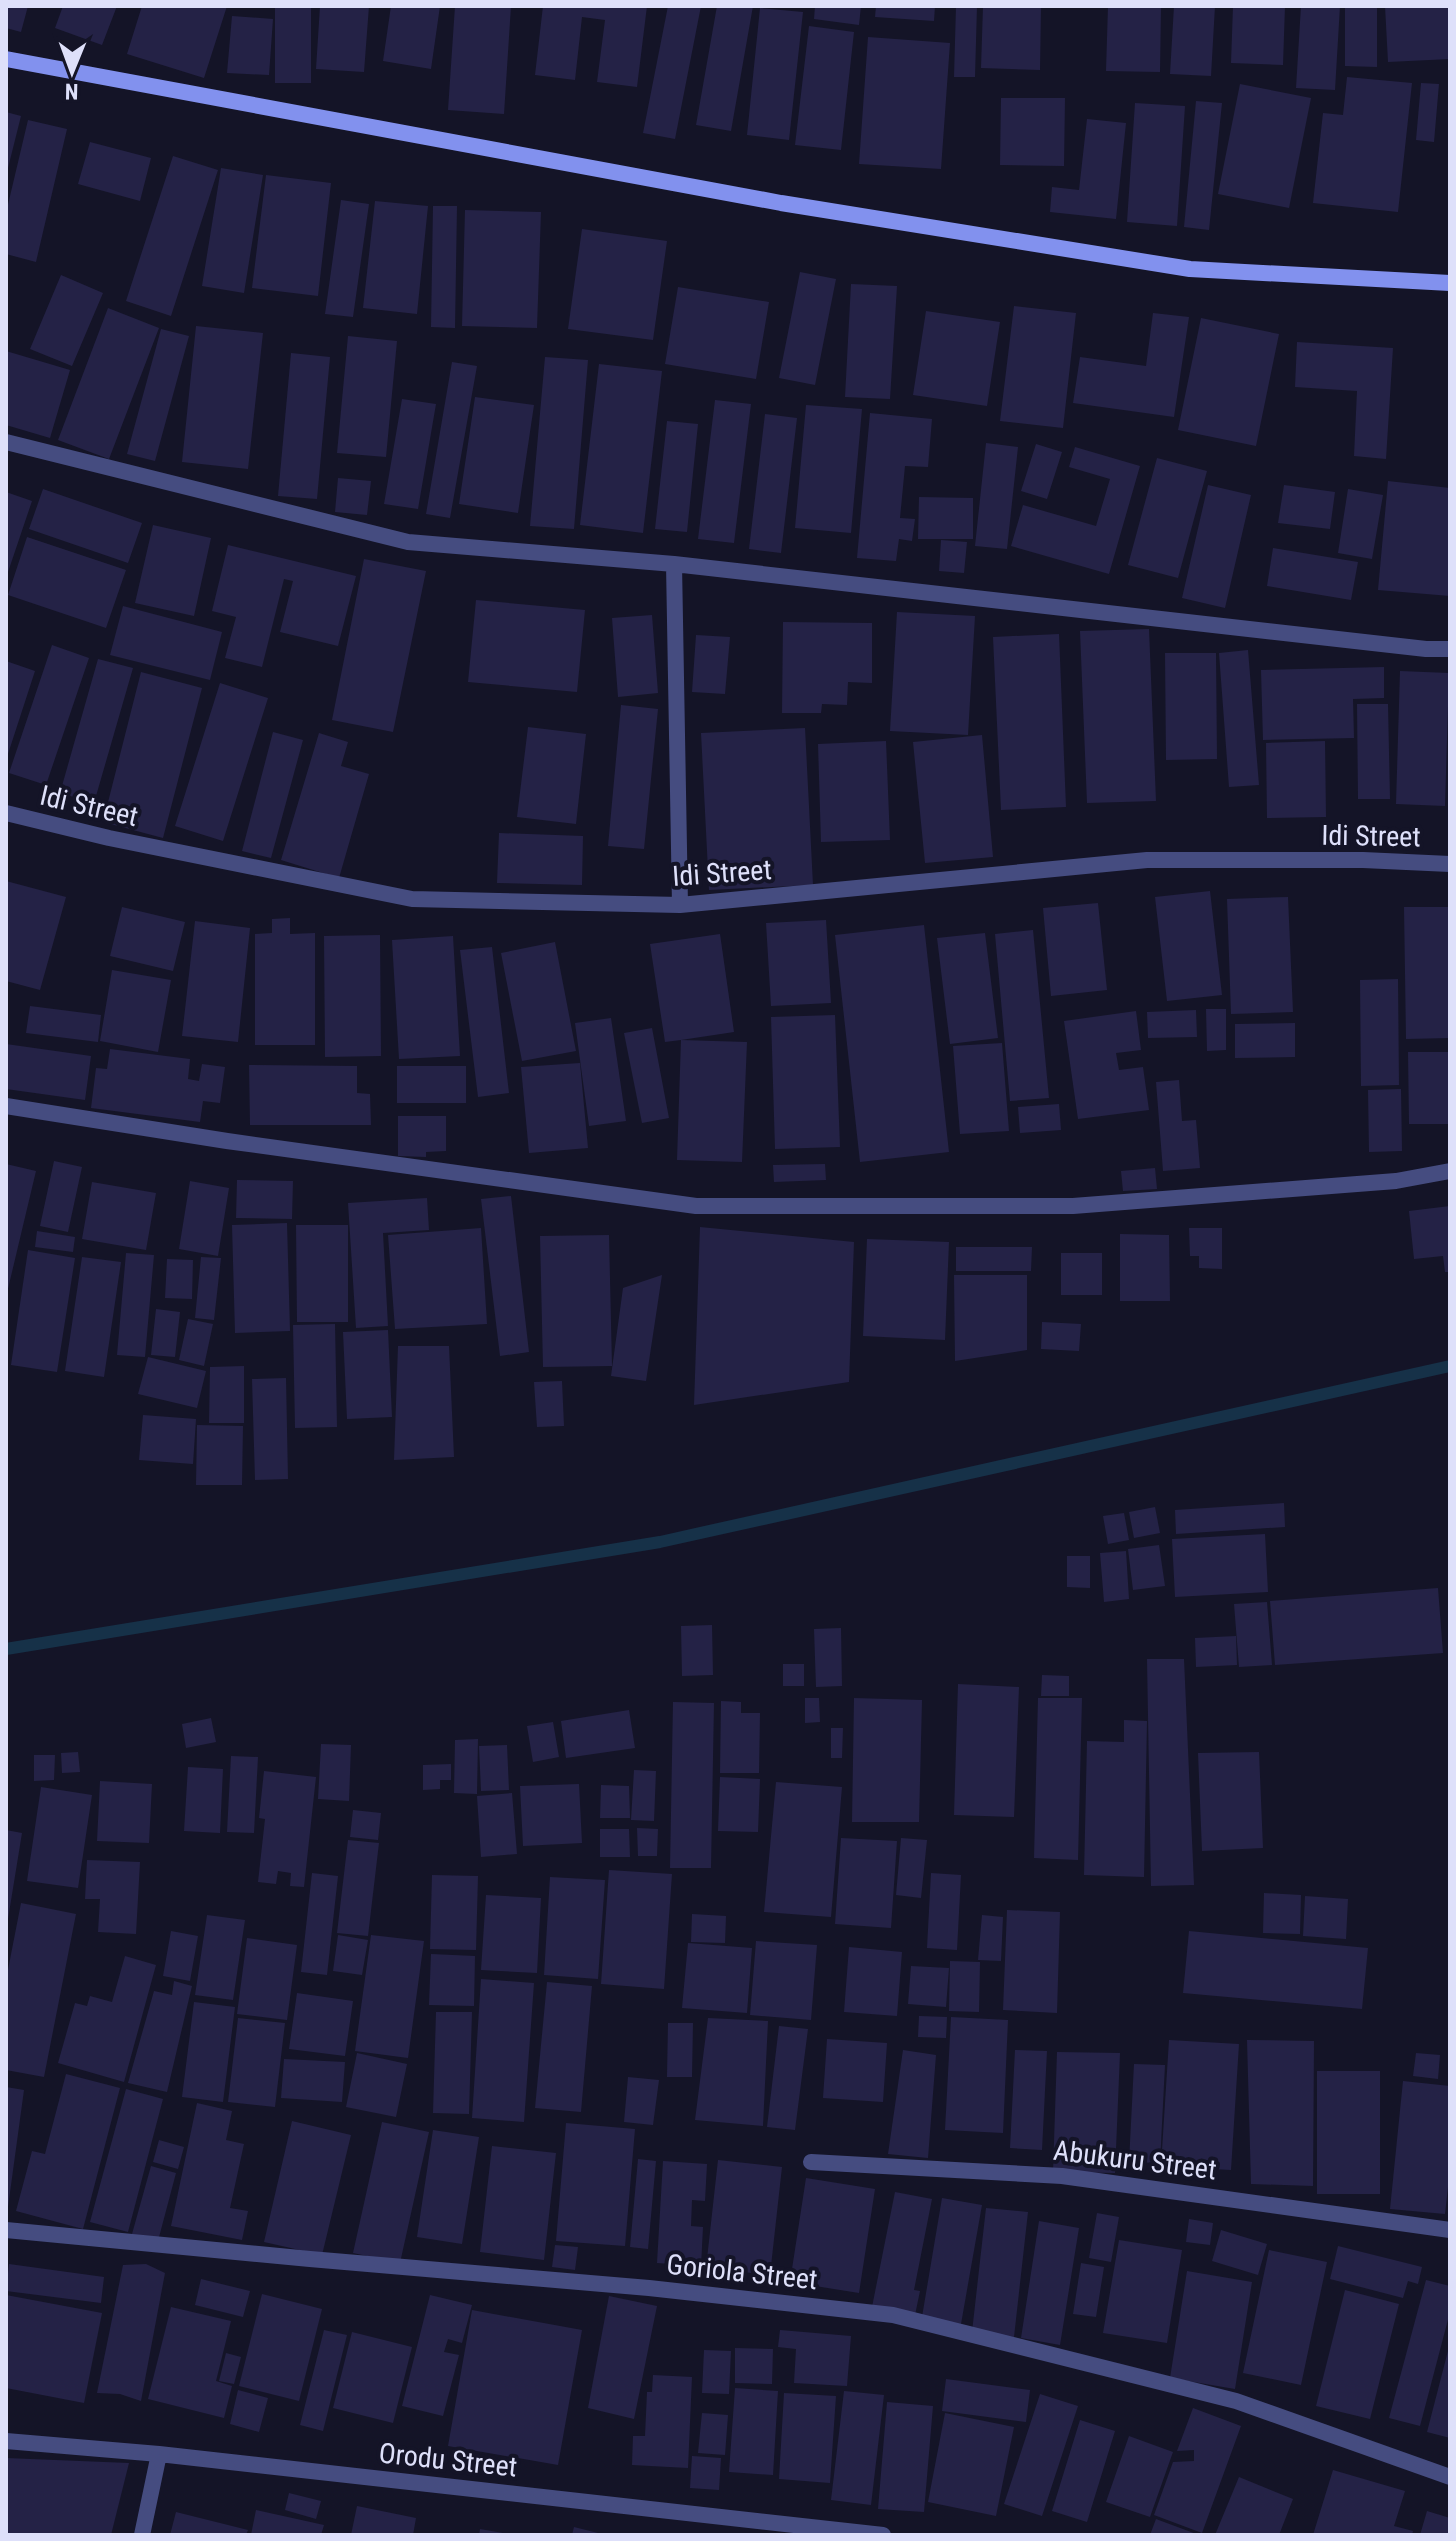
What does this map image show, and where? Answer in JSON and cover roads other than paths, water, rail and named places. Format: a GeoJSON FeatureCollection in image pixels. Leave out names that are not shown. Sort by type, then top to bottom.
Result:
{"type":"FeatureCollection","features":[{"type":"Feature","properties":{"kind":"main road"},"geometry":{"type":"LineString","coordinates":[[6,59],[781,203],[1190,269],[1450,283]]}},
{"type":"Feature","properties":{"kind":"street"},"geometry":{"type":"LineString","coordinates":[[6,442],[408,542],[674,564],[1426,649],[1450,649]]}},
{"type":"Feature","properties":{"kind":"street"},"geometry":{"type":"LineString","coordinates":[[674,564],[680,905]]}},
{"type":"Feature","properties":{"kind":"street","name":"Idi Street"},"geometry":{"type":"LineString","coordinates":[[6,813],[109,838],[412,899],[680,905],[1147,860],[1363,860],[1450,864]]}},
{"type":"Feature","properties":{"kind":"street"},"geometry":{"type":"LineString","coordinates":[[6,1106],[227,1141],[696,1206],[1073,1206],[1396,1181],[1450,1171]]}},
{"type":"Feature","properties":{"kind":"street","name":"Abukuru Street"},"geometry":{"type":"LineString","coordinates":[[811,2162],[1062,2176],[1450,2230]]}},
{"type":"Feature","properties":{"kind":"street","name":"Goriola Street"},"geometry":{"type":"LineString","coordinates":[[6,2230],[649,2288],[893,2315],[1236,2401],[1450,2477]]}},
{"type":"Feature","properties":{"kind":"street","name":"Orodu Street"},"geometry":{"type":"LineString","coordinates":[[6,2441],[159,2454],[883,2535]]}},
{"type":"Feature","properties":{"kind":"street"},"geometry":{"type":"LineString","coordinates":[[142,2535],[159,2454]]}},
{"type":"Feature","properties":{"kind":"waterway"},"geometry":{"type":"LineString","coordinates":[[6,1649],[660,1542],[1450,1366]]}}]}
